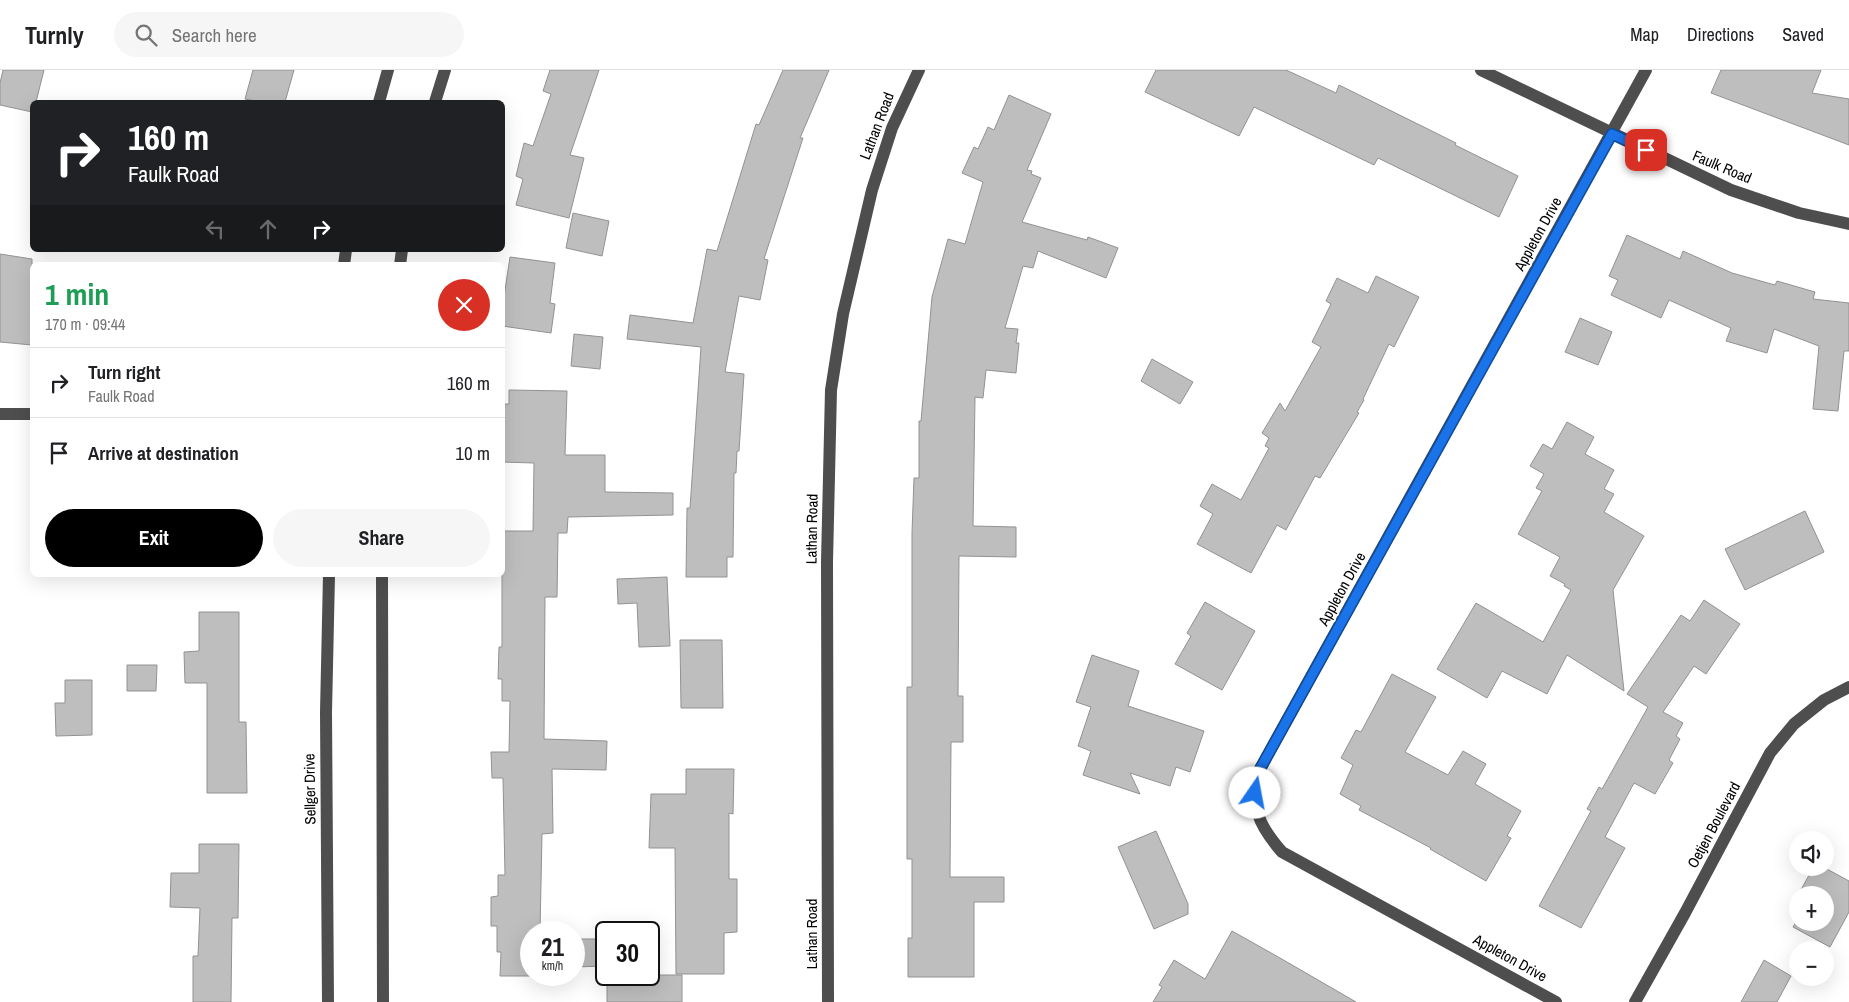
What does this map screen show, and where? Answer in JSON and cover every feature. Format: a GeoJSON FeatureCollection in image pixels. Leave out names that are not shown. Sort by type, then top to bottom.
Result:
{"type":"FeatureCollection","features":[{"type":"Feature","properties":{"kind":"street"},"geometry":{"type":"LineString","coordinates":[[380,100],[388,70]]}},
{"type":"Feature","properties":{"kind":"street"},"geometry":{"type":"LineString","coordinates":[[436,100],[445,70]]}},
{"type":"Feature","properties":{"kind":"street","name":"Lathan Road"},"geometry":{"type":"LineString","coordinates":[[828,1002],[827,562],[832,390],[843,314],[872,190],[892,128],[919,70]]}},
{"type":"Feature","properties":{"kind":"street","name":"Faulk Road"},"geometry":{"type":"LineString","coordinates":[[1480,70],[1731,190],[1799,213],[1849,224]]}},
{"type":"Feature","properties":{"kind":"street","name":"Appleton Drive"},"geometry":{"type":"LineString","coordinates":[[1556,1002],[1282,852],[1266,834],[1258,817],[1255,793],[1260,769],[1646,70]]}},
{"type":"Feature","properties":{"kind":"street"},"geometry":{"type":"LineString","coordinates":[[0,414],[30,414]]}},
{"type":"Feature","properties":{"kind":"street","name":"Sellger Drive"},"geometry":{"type":"LineString","coordinates":[[328,1002],[326,712],[329,577]]}},
{"type":"Feature","properties":{"kind":"street"},"geometry":{"type":"LineString","coordinates":[[382,577],[383,1002]]}},
{"type":"Feature","properties":{"kind":"street","name":"Oetjen Boulevard"},"geometry":{"type":"LineString","coordinates":[[1635,1002],[1685,913],[1770,753],[1794,724],[1824,700],[1849,687]]}},
{"type":"Feature","properties":{"kind":"building"},"geometry":{"type":"Polygon","coordinates":[[[3,70],[44,70],[36,100],[30,100],[30,112],[0,105],[0,83],[3,70]]]}},
{"type":"Feature","properties":{"kind":"building"},"geometry":{"type":"Polygon","coordinates":[[[253,70],[294,70],[286,100],[245,99],[253,70]]]}},
{"type":"Feature","properties":{"kind":"building"},"geometry":{"type":"Polygon","coordinates":[[[550,70],[599,70],[570,155],[584,158],[569,218],[516,205],[523,179],[516,176],[524,143],[533,146],[551,94],[543,91],[550,70]]]}},
{"type":"Feature","properties":{"kind":"building"},"geometry":{"type":"Polygon","coordinates":[[[783,70],[829,70],[800,138],[803,138],[764,259],[768,260],[760,300],[739,296],[725,372],[744,374],[739,451],[737,451],[736,473],[734,473],[733,557],[727,557],[727,577],[686,577],[687,508],[690,508],[701,347],[627,339],[630,315],[693,323],[707,249],[717,251],[756,124],[759,125],[783,70]]]}},
{"type":"Feature","properties":{"kind":"building"},"geometry":{"type":"Polygon","coordinates":[[[1156,70],[1286,70],[1336,93],[1339,85],[1518,176],[1499,217],[1378,158],[1374,165],[1254,107],[1239,136],[1145,92],[1156,70]]]}},
{"type":"Feature","properties":{"kind":"building"},"geometry":{"type":"Polygon","coordinates":[[[1721,70],[1821,70],[1812,93],[1849,99],[1849,145],[1711,93],[1721,70]]]}},
{"type":"Feature","properties":{"kind":"building"},"geometry":{"type":"Polygon","coordinates":[[[1009,95],[1051,114],[1027,170],[1032,171],[1031,174],[1041,178],[1022,222],[1087,240],[1088,237],[1118,248],[1106,278],[1038,251],[1033,268],[1023,266],[1005,328],[1018,329],[1016,343],[1019,343],[1016,373],[986,370],[983,398],[975,397],[973,526],[1016,527],[1016,557],[959,556],[958,696],[963,696],[963,742],[951,742],[950,877],[1004,877],[1004,902],[974,902],[974,977],[908,977],[908,938],[912,938],[912,859],[907,859],[907,687],[912,687],[912,533],[914,478],[919,478],[919,421],[921,421],[932,297],[948,239],[965,244],[983,182],[962,173],[974,147],[978,149],[988,127],[994,130],[1009,95]]]}},
{"type":"Feature","properties":{"kind":"building"},"geometry":{"type":"Polygon","coordinates":[[[573,213],[609,221],[602,256],[566,248],[573,213]]]}},
{"type":"Feature","properties":{"kind":"building"},"geometry":{"type":"Polygon","coordinates":[[[1627,235],[1680,259],[1683,251],[1732,273],[1775,285],[1777,281],[1815,292],[1813,299],[1849,303],[1849,351],[1844,351],[1838,411],[1813,409],[1819,346],[1774,329],[1767,353],[1726,341],[1731,328],[1669,300],[1661,318],[1611,295],[1618,280],[1609,276],[1627,235]]]}},
{"type":"Feature","properties":{"kind":"building"},"geometry":{"type":"Polygon","coordinates":[[[0,254],[32,259],[32,262],[30,262],[30,345],[0,342],[0,254]]]}},
{"type":"Feature","properties":{"kind":"building"},"geometry":{"type":"Polygon","coordinates":[[[510,257],[555,263],[550,303],[555,304],[551,333],[505,326],[505,290],[510,257]]]}},
{"type":"Feature","properties":{"kind":"building"},"geometry":{"type":"Polygon","coordinates":[[[1376,276],[1419,297],[1394,347],[1389,344],[1357,412],[1359,413],[1320,478],[1315,476],[1286,530],[1277,525],[1251,573],[1197,544],[1213,514],[1200,506],[1212,484],[1241,500],[1269,448],[1265,446],[1269,438],[1262,433],[1280,403],[1285,411],[1321,347],[1312,342],[1331,304],[1326,301],[1337,278],[1368,293],[1376,276]]]}},
{"type":"Feature","properties":{"kind":"building"},"geometry":{"type":"Polygon","coordinates":[[[1580,318],[1612,332],[1598,365],[1565,352],[1580,318]]]}},
{"type":"Feature","properties":{"kind":"building"},"geometry":{"type":"Polygon","coordinates":[[[574,334],[603,337],[600,369],[571,366],[574,334]]]}},
{"type":"Feature","properties":{"kind":"building"},"geometry":{"type":"Polygon","coordinates":[[[1152,359],[1193,382],[1180,404],[1141,381],[1152,359]]]}},
{"type":"Feature","properties":{"kind":"building"},"geometry":{"type":"Polygon","coordinates":[[[509,390],[567,391],[565,455],[605,455],[605,492],[673,493],[673,515],[568,517],[567,533],[558,533],[557,597],[545,597],[544,739],[607,741],[606,770],[552,769],[553,833],[542,834],[540,921],[520,921],[520,976],[500,976],[501,952],[497,952],[497,926],[491,926],[491,897],[498,896],[498,875],[505,875],[503,778],[492,778],[491,752],[509,752],[510,701],[502,701],[502,679],[498,679],[499,647],[502,647],[502,577],[505,577],[505,531],[533,531],[534,463],[505,462],[505,404],[509,404],[509,390]]]}},
{"type":"Feature","properties":{"kind":"building"},"geometry":{"type":"Polygon","coordinates":[[[1567,422],[1594,437],[1585,454],[1614,470],[1604,489],[1614,494],[1604,512],[1644,536],[1613,590],[1624,691],[1567,655],[1547,694],[1502,671],[1487,698],[1437,669],[1476,603],[1543,642],[1571,590],[1564,586],[1565,584],[1550,576],[1560,557],[1518,534],[1542,491],[1536,488],[1544,474],[1530,466],[1543,444],[1552,449],[1567,422]]]}},
{"type":"Feature","properties":{"kind":"building"},"geometry":{"type":"Polygon","coordinates":[[[1805,511],[1824,552],[1745,590],[1725,549],[1805,511]]]}},
{"type":"Feature","properties":{"kind":"building"},"geometry":{"type":"Polygon","coordinates":[[[667,577],[670,646],[639,647],[637,603],[618,604],[617,579],[667,577]]]}},
{"type":"Feature","properties":{"kind":"building"},"geometry":{"type":"Polygon","coordinates":[[[1704,600],[1740,624],[1706,674],[1694,666],[1663,712],[1683,723],[1676,736],[1680,739],[1669,760],[1673,763],[1655,794],[1634,783],[1605,837],[1625,848],[1581,928],[1539,906],[1591,811],[1587,809],[1599,787],[1602,789],[1648,707],[1627,694],[1681,615],[1690,621],[1704,600]]]}},
{"type":"Feature","properties":{"kind":"building"},"geometry":{"type":"Polygon","coordinates":[[[1205,602],[1255,631],[1222,690],[1175,664],[1191,636],[1187,633],[1205,602]]]}},
{"type":"Feature","properties":{"kind":"building"},"geometry":{"type":"Polygon","coordinates":[[[199,612],[239,612],[239,722],[246,722],[247,793],[207,793],[207,683],[185,683],[184,652],[199,651],[199,612]]]}},
{"type":"Feature","properties":{"kind":"building"},"geometry":{"type":"Polygon","coordinates":[[[680,640],[722,640],[723,708],[681,708],[680,640]]]}},
{"type":"Feature","properties":{"kind":"building"},"geometry":{"type":"Polygon","coordinates":[[[1092,655],[1139,671],[1128,706],[1204,731],[1190,772],[1176,767],[1170,786],[1130,773],[1140,794],[1083,775],[1091,751],[1078,746],[1091,707],[1076,702],[1092,655]]]}},
{"type":"Feature","properties":{"kind":"building"},"geometry":{"type":"Polygon","coordinates":[[[127,665],[157,665],[156,691],[127,691],[127,665]]]}},
{"type":"Feature","properties":{"kind":"building"},"geometry":{"type":"Polygon","coordinates":[[[1392,674],[1436,697],[1405,752],[1448,775],[1463,751],[1486,764],[1475,784],[1521,811],[1507,836],[1511,838],[1486,881],[1431,848],[1359,810],[1361,806],[1340,794],[1353,765],[1341,758],[1356,730],[1361,732],[1392,674]]]}},
{"type":"Feature","properties":{"kind":"building"},"geometry":{"type":"Polygon","coordinates":[[[65,680],[92,680],[92,735],[56,736],[55,703],[65,703],[65,680]]]}},
{"type":"Feature","properties":{"kind":"building"},"geometry":{"type":"Polygon","coordinates":[[[686,769],[734,769],[733,814],[729,813],[729,879],[737,879],[737,932],[724,933],[724,974],[676,974],[675,848],[649,848],[651,794],[686,794],[686,769]]]}},
{"type":"Feature","properties":{"kind":"building"},"geometry":{"type":"Polygon","coordinates":[[[1156,831],[1188,904],[1188,914],[1154,929],[1118,847],[1156,831]]]}},
{"type":"Feature","properties":{"kind":"building"},"geometry":{"type":"Polygon","coordinates":[[[199,844],[239,844],[238,918],[232,918],[231,1002],[193,1002],[193,956],[198,956],[200,908],[170,907],[171,873],[199,873],[199,844]]]}},
{"type":"Feature","properties":{"kind":"building"},"geometry":{"type":"Polygon","coordinates":[[[1834,873],[1849,881],[1849,912],[1833,941],[1819,941],[1800,931],[1834,931],[1834,886],[1803,886],[1809,876],[1834,876],[1834,873]]]}},
{"type":"Feature","properties":{"kind":"building"},"geometry":{"type":"Polygon","coordinates":[[[1232,931],[1356,1002],[1153,1002],[1162,987],[1159,985],[1174,960],[1205,979],[1232,931]]]}},
{"type":"Feature","properties":{"kind":"building"},"geometry":{"type":"Polygon","coordinates":[[[585,939],[595,939],[595,966],[585,967],[585,939]]]}},
{"type":"Feature","properties":{"kind":"building"},"geometry":{"type":"Polygon","coordinates":[[[1764,960],[1789,975],[1789,980],[1777,1002],[1741,1002],[1764,960]]]}},
{"type":"Feature","properties":{"kind":"building"},"geometry":{"type":"Polygon","coordinates":[[[660,975],[682,975],[682,1002],[607,1002],[607,986],[660,986],[660,975]]]}},
{"type":"Feature","properties":{"kind":"route"},"geometry":{"type":"LineString","coordinates":[[1255,793],[1260,769],[1612,134],[1646,150]]}}]}
